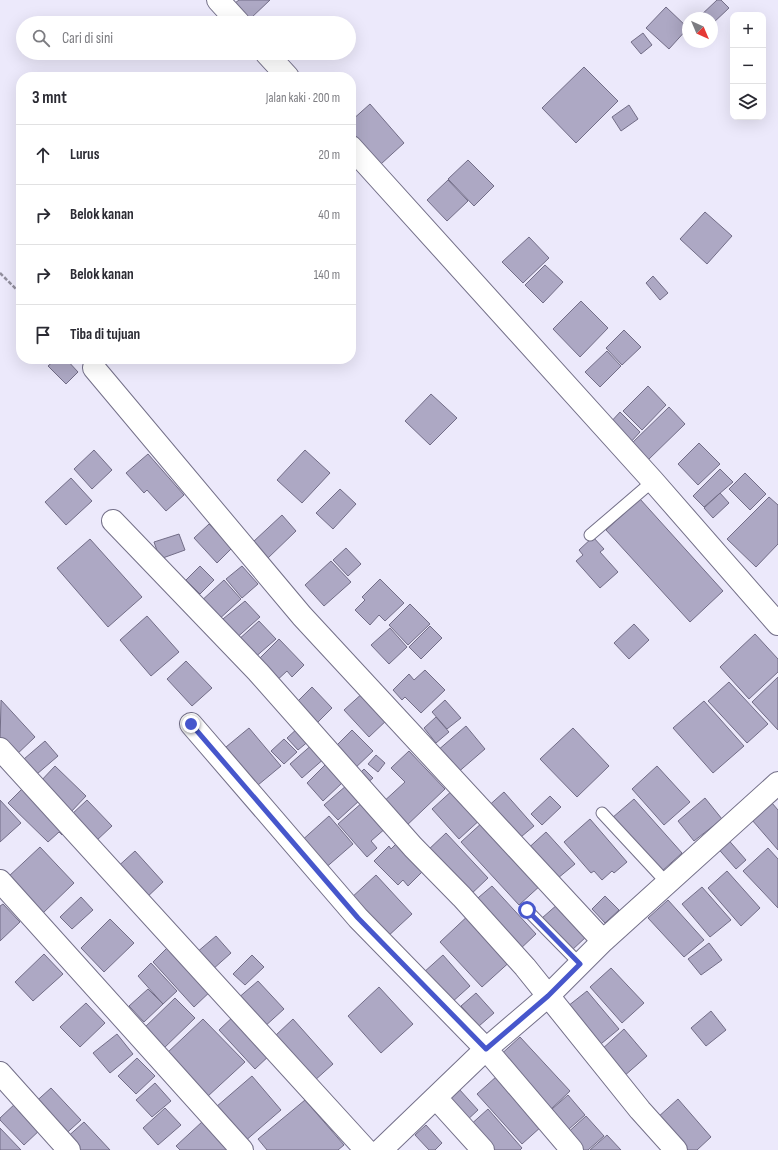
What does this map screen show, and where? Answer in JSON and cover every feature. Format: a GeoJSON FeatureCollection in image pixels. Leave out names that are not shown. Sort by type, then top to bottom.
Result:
{"type":"FeatureCollection","features":[{"type":"Feature","properties":{"kind":"street"},"geometry":{"type":"LineString","coordinates":[[218,0],[233,16]]}},
{"type":"Feature","properties":{"kind":"street"},"geometry":{"type":"LineString","coordinates":[[272,60],[283,72]]}},
{"type":"Feature","properties":{"kind":"street"},"geometry":{"type":"LineString","coordinates":[[356,153],[653,480],[778,624]]}},
{"type":"Feature","properties":{"kind":"street"},"geometry":{"type":"LineString","coordinates":[[94,368],[302,616],[603,941]]}},
{"type":"Feature","properties":{"kind":"street"},"geometry":{"type":"LineString","coordinates":[[113,521],[258,672],[413,847],[462,897],[525,967],[640,1110],[676,1150]]}},
{"type":"Feature","properties":{"kind":"street"},"geometry":{"type":"LineString","coordinates":[[191,724],[358,918],[486,1049],[572,1150]]}},
{"type":"Feature","properties":{"kind":"street"},"geometry":{"type":"LineString","coordinates":[[0,749],[366,1150]]}},
{"type":"Feature","properties":{"kind":"street"},"geometry":{"type":"LineString","coordinates":[[381,1150],[486,1049],[548,996],[603,941],[778,783]]}},
{"type":"Feature","properties":{"kind":"street"},"geometry":{"type":"LineString","coordinates":[[0,881],[242,1150]]}},
{"type":"Feature","properties":{"kind":"street"},"geometry":{"type":"LineString","coordinates":[[0,1073],[69,1150]]}},
{"type":"Feature","properties":{"kind":"street"},"geometry":{"type":"LineString","coordinates":[[436,1098],[483,1150]]}},
{"type":"Feature","properties":{"kind":"lane"},"geometry":{"type":"LineString","coordinates":[[590,535],[653,480]]}},
{"type":"Feature","properties":{"kind":"lane"},"geometry":{"type":"LineString","coordinates":[[602,813],[667,883]]}},
{"type":"Feature","properties":{"kind":"lane"},"geometry":{"type":"LineString","coordinates":[[527,910],[580,964]]}},
{"type":"Feature","properties":{"kind":"path"},"geometry":{"type":"LineString","coordinates":[[0,273],[16,289]]}},
{"type":"Feature","properties":{"kind":"building"},"geometry":{"type":"Polygon","coordinates":[[[239,0],[270,0],[253,16],[247,16],[235,3],[239,0]]]}},
{"type":"Feature","properties":{"kind":"building"},"geometry":{"type":"Polygon","coordinates":[[[717,0],[721,0],[729,8],[718,18],[718,12],[704,12],[717,0]]]}},
{"type":"Feature","properties":{"kind":"building"},"geometry":{"type":"Polygon","coordinates":[[[666,7],[682,22],[682,35],[669,49],[646,28],[666,7]]]}},
{"type":"Feature","properties":{"kind":"building"},"geometry":{"type":"Polygon","coordinates":[[[643,33],[652,45],[641,54],[631,42],[643,33]]]}},
{"type":"Feature","properties":{"kind":"building"},"geometry":{"type":"Polygon","coordinates":[[[584,67],[618,101],[576,143],[542,108],[584,67]]]}},
{"type":"Feature","properties":{"kind":"building"},"geometry":{"type":"Polygon","coordinates":[[[370,104],[404,143],[381,164],[356,136],[356,117],[370,104]]]}},
{"type":"Feature","properties":{"kind":"building"},"geometry":{"type":"Polygon","coordinates":[[[629,105],[638,119],[621,131],[612,117],[629,105]]]}},
{"type":"Feature","properties":{"kind":"building"},"geometry":{"type":"Polygon","coordinates":[[[468,160],[494,186],[474,206],[448,179],[468,160]]]}},
{"type":"Feature","properties":{"kind":"building"},"geometry":{"type":"Polygon","coordinates":[[[448,180],[468,201],[447,221],[427,200],[448,180]]]}},
{"type":"Feature","properties":{"kind":"building"},"geometry":{"type":"Polygon","coordinates":[[[705,212],[732,236],[707,264],[680,239],[705,212]]]}},
{"type":"Feature","properties":{"kind":"building"},"geometry":{"type":"Polygon","coordinates":[[[529,237],[549,258],[523,283],[502,262],[529,237]]]}},
{"type":"Feature","properties":{"kind":"building"},"geometry":{"type":"Polygon","coordinates":[[[545,265],[563,282],[543,303],[525,285],[545,265]]]}},
{"type":"Feature","properties":{"kind":"building"},"geometry":{"type":"Polygon","coordinates":[[[653,276],[668,293],[660,300],[646,283],[653,276]]]}},
{"type":"Feature","properties":{"kind":"building"},"geometry":{"type":"Polygon","coordinates":[[[581,301],[608,328],[580,357],[553,329],[581,301]]]}},
{"type":"Feature","properties":{"kind":"building"},"geometry":{"type":"Polygon","coordinates":[[[624,330],[641,347],[622,365],[606,348],[624,330]]]}},
{"type":"Feature","properties":{"kind":"building"},"geometry":{"type":"Polygon","coordinates":[[[607,351],[621,366],[600,387],[585,372],[607,351]]]}},
{"type":"Feature","properties":{"kind":"building"},"geometry":{"type":"Polygon","coordinates":[[[50,364],[71,364],[78,372],[66,384],[48,366],[50,364]]]}},
{"type":"Feature","properties":{"kind":"building"},"geometry":{"type":"Polygon","coordinates":[[[648,386],[666,405],[642,430],[623,411],[648,386]]]}},
{"type":"Feature","properties":{"kind":"building"},"geometry":{"type":"Polygon","coordinates":[[[431,394],[457,418],[430,445],[405,421],[431,394]]]}},
{"type":"Feature","properties":{"kind":"building"},"geometry":{"type":"Polygon","coordinates":[[[669,407],[685,424],[648,460],[632,443],[669,407]]]}},
{"type":"Feature","properties":{"kind":"building"},"geometry":{"type":"Polygon","coordinates":[[[620,412],[640,432],[629,444],[609,424],[620,412]]]}},
{"type":"Feature","properties":{"kind":"building"},"geometry":{"type":"Polygon","coordinates":[[[699,443],[720,464],[698,485],[678,464],[699,443]]]}},
{"type":"Feature","properties":{"kind":"building"},"geometry":{"type":"Polygon","coordinates":[[[94,450],[112,470],[92,489],[74,469],[94,450]]]}},
{"type":"Feature","properties":{"kind":"building"},"geometry":{"type":"Polygon","coordinates":[[[305,450],[330,473],[302,503],[277,480],[305,450]]]}},
{"type":"Feature","properties":{"kind":"building"},"geometry":{"type":"Polygon","coordinates":[[[148,454],[184,495],[166,511],[147,490],[144,493],[126,473],[148,454]]]}},
{"type":"Feature","properties":{"kind":"building"},"geometry":{"type":"Polygon","coordinates":[[[720,469],[733,482],[704,507],[693,496],[720,469]]]}},
{"type":"Feature","properties":{"kind":"building"},"geometry":{"type":"Polygon","coordinates":[[[745,473],[766,494],[750,510],[729,489],[745,473]]]}},
{"type":"Feature","properties":{"kind":"building"},"geometry":{"type":"Polygon","coordinates":[[[71,478],[92,501],[66,525],[45,502],[71,478]]]}},
{"type":"Feature","properties":{"kind":"building"},"geometry":{"type":"Polygon","coordinates":[[[340,489],[356,504],[333,529],[316,513],[340,489]]]}},
{"type":"Feature","properties":{"kind":"building"},"geometry":{"type":"Polygon","coordinates":[[[720,493],[729,503],[713,518],[704,508],[720,493]]]}},
{"type":"Feature","properties":{"kind":"building"},"geometry":{"type":"Polygon","coordinates":[[[769,497],[778,505],[778,544],[756,567],[727,539],[769,497]]]}},
{"type":"Feature","properties":{"kind":"building"},"geometry":{"type":"Polygon","coordinates":[[[640,499],[723,591],[690,622],[606,530],[640,499]]]}},
{"type":"Feature","properties":{"kind":"building"},"geometry":{"type":"Polygon","coordinates":[[[282,515],[296,531],[268,558],[253,542],[282,515]]]}},
{"type":"Feature","properties":{"kind":"building"},"geometry":{"type":"Polygon","coordinates":[[[209,524],[232,548],[217,563],[194,538],[209,524]]]}},
{"type":"Feature","properties":{"kind":"building"},"geometry":{"type":"Polygon","coordinates":[[[179,534],[185,550],[160,559],[154,542],[179,534]]]}},
{"type":"Feature","properties":{"kind":"building"},"geometry":{"type":"Polygon","coordinates":[[[593,537],[604,549],[600,552],[618,572],[600,588],[576,561],[583,555],[579,550],[593,537]]]}},
{"type":"Feature","properties":{"kind":"building"},"geometry":{"type":"Polygon","coordinates":[[[90,539],[142,597],[108,627],[57,568],[90,539]]]}},
{"type":"Feature","properties":{"kind":"building"},"geometry":{"type":"Polygon","coordinates":[[[346,548],[361,564],[348,576],[333,560],[346,548]]]}},
{"type":"Feature","properties":{"kind":"building"},"geometry":{"type":"Polygon","coordinates":[[[331,561],[351,582],[324,606],[305,585],[331,561]]]}},
{"type":"Feature","properties":{"kind":"building"},"geometry":{"type":"Polygon","coordinates":[[[200,566],[214,580],[200,594],[186,580],[200,566]]]}},
{"type":"Feature","properties":{"kind":"building"},"geometry":{"type":"Polygon","coordinates":[[[242,566],[258,584],[242,598],[226,579],[242,566]]]}},
{"type":"Feature","properties":{"kind":"building"},"geometry":{"type":"Polygon","coordinates":[[[380,579],[404,603],[385,621],[379,615],[370,625],[355,610],[365,600],[362,597],[380,579]]]}},
{"type":"Feature","properties":{"kind":"building"},"geometry":{"type":"Polygon","coordinates":[[[224,580],[241,599],[216,622],[199,603],[224,580]]]}},
{"type":"Feature","properties":{"kind":"building"},"geometry":{"type":"Polygon","coordinates":[[[245,601],[260,617],[233,641],[218,623],[245,601]]]}},
{"type":"Feature","properties":{"kind":"building"},"geometry":{"type":"Polygon","coordinates":[[[410,604],[430,624],[408,645],[389,625],[410,604]]]}},
{"type":"Feature","properties":{"kind":"building"},"geometry":{"type":"Polygon","coordinates":[[[147,616],[179,652],[151,676],[120,640],[147,616]]]}},
{"type":"Feature","properties":{"kind":"building"},"geometry":{"type":"Polygon","coordinates":[[[259,621],[276,639],[253,659],[237,641],[259,621]]]}},
{"type":"Feature","properties":{"kind":"building"},"geometry":{"type":"Polygon","coordinates":[[[634,624],[649,640],[629,659],[614,643],[634,624]]]}},
{"type":"Feature","properties":{"kind":"building"},"geometry":{"type":"Polygon","coordinates":[[[430,626],[442,638],[421,659],[409,647],[430,626]]]}},
{"type":"Feature","properties":{"kind":"building"},"geometry":{"type":"Polygon","coordinates":[[[390,628],[407,647],[389,664],[371,645],[390,628]]]}},
{"type":"Feature","properties":{"kind":"building"},"geometry":{"type":"Polygon","coordinates":[[[755,634],[778,659],[778,672],[749,699],[720,667],[755,634]]]}},
{"type":"Feature","properties":{"kind":"building"},"geometry":{"type":"Polygon","coordinates":[[[279,639],[304,665],[292,677],[287,671],[274,683],[255,663],[279,639]]]}},
{"type":"Feature","properties":{"kind":"building"},"geometry":{"type":"Polygon","coordinates":[[[186,661],[212,688],[192,706],[167,679],[186,661]]]}},
{"type":"Feature","properties":{"kind":"building"},"geometry":{"type":"Polygon","coordinates":[[[425,670],[445,690],[421,713],[405,697],[402,700],[393,690],[409,674],[414,680],[425,670]]]}},
{"type":"Feature","properties":{"kind":"building"},"geometry":{"type":"Polygon","coordinates":[[[778,677],[778,730],[752,702],[778,677]]]}},
{"type":"Feature","properties":{"kind":"building"},"geometry":{"type":"Polygon","coordinates":[[[729,682],[768,724],[747,743],[708,701],[729,682]]]}},
{"type":"Feature","properties":{"kind":"building"},"geometry":{"type":"Polygon","coordinates":[[[312,687],[332,708],[314,726],[294,705],[312,687]]]}},
{"type":"Feature","properties":{"kind":"building"},"geometry":{"type":"Polygon","coordinates":[[[365,691],[389,718],[369,737],[344,710],[365,691]]]}},
{"type":"Feature","properties":{"kind":"building"},"geometry":{"type":"Polygon","coordinates":[[[1,700],[35,737],[13,758],[0,744],[1,700]]]}},
{"type":"Feature","properties":{"kind":"building"},"geometry":{"type":"Polygon","coordinates":[[[445,700],[461,718],[447,729],[432,712],[445,700]]]}},
{"type":"Feature","properties":{"kind":"building"},"geometry":{"type":"Polygon","coordinates":[[[704,701],[744,746],[713,773],[673,728],[704,701]]]}},
{"type":"Feature","properties":{"kind":"building"},"geometry":{"type":"Polygon","coordinates":[[[436,717],[449,732],[436,743],[424,728],[436,717]]]}},
{"type":"Feature","properties":{"kind":"building"},"geometry":{"type":"Polygon","coordinates":[[[466,726],[485,749],[456,774],[437,751],[466,726]]]}},
{"type":"Feature","properties":{"kind":"building"},"geometry":{"type":"Polygon","coordinates":[[[299,727],[310,740],[298,750],[287,738],[299,727]]]}},
{"type":"Feature","properties":{"kind":"building"},"geometry":{"type":"Polygon","coordinates":[[[249,728],[281,766],[258,785],[226,747],[249,728]]]}},
{"type":"Feature","properties":{"kind":"building"},"geometry":{"type":"Polygon","coordinates":[[[573,728],[609,766],[577,797],[540,759],[573,728]]]}},
{"type":"Feature","properties":{"kind":"building"},"geometry":{"type":"Polygon","coordinates":[[[352,730],[373,751],[352,771],[332,750],[352,730]]]}},
{"type":"Feature","properties":{"kind":"building"},"geometry":{"type":"Polygon","coordinates":[[[284,739],[297,752],[284,764],[271,751],[284,739]]]}},
{"type":"Feature","properties":{"kind":"building"},"geometry":{"type":"Polygon","coordinates":[[[45,741],[58,756],[37,774],[24,759],[45,741]]]}},
{"type":"Feature","properties":{"kind":"building"},"geometry":{"type":"Polygon","coordinates":[[[314,743],[326,757],[302,778],[290,764],[314,743]]]}},
{"type":"Feature","properties":{"kind":"building"},"geometry":{"type":"Polygon","coordinates":[[[409,751],[445,789],[404,828],[381,804],[405,782],[391,768],[409,751]]]}},
{"type":"Feature","properties":{"kind":"building"},"geometry":{"type":"Polygon","coordinates":[[[376,755],[385,763],[378,772],[368,764],[376,755]]]}},
{"type":"Feature","properties":{"kind":"building"},"geometry":{"type":"Polygon","coordinates":[[[326,764],[343,782],[323,801],[307,783],[326,764]]]}},
{"type":"Feature","properties":{"kind":"building"},"geometry":{"type":"Polygon","coordinates":[[[55,766],[86,796],[70,813],[39,783],[55,766]]]}},
{"type":"Feature","properties":{"kind":"building"},"geometry":{"type":"Polygon","coordinates":[[[657,766],[690,802],[664,825],[632,789],[657,766]]]}},
{"type":"Feature","properties":{"kind":"building"},"geometry":{"type":"Polygon","coordinates":[[[364,769],[373,778],[365,785],[357,776],[364,769]]]}},
{"type":"Feature","properties":{"kind":"building"},"geometry":{"type":"Polygon","coordinates":[[[347,785],[360,800],[338,820],[324,805],[347,785]]]}},
{"type":"Feature","properties":{"kind":"building"},"geometry":{"type":"Polygon","coordinates":[[[25,786],[68,829],[62,835],[59,832],[48,842],[8,803],[25,786]]]}},
{"type":"Feature","properties":{"kind":"building"},"geometry":{"type":"Polygon","coordinates":[[[455,788],[482,818],[459,839],[432,809],[455,788]]]}},
{"type":"Feature","properties":{"kind":"building"},"geometry":{"type":"Polygon","coordinates":[[[504,792],[534,826],[515,842],[485,809],[504,792]]]}},
{"type":"Feature","properties":{"kind":"building"},"geometry":{"type":"Polygon","coordinates":[[[550,796],[561,807],[542,825],[531,814],[550,796]]]}},
{"type":"Feature","properties":{"kind":"building"},"geometry":{"type":"Polygon","coordinates":[[[705,798],[722,819],[694,841],[678,821],[705,798]]]}},
{"type":"Feature","properties":{"kind":"building"},"geometry":{"type":"Polygon","coordinates":[[[634,799],[682,853],[661,872],[612,818],[634,799]]]}},
{"type":"Feature","properties":{"kind":"building"},"geometry":{"type":"Polygon","coordinates":[[[0,800],[21,823],[0,842],[0,800]]]}},
{"type":"Feature","properties":{"kind":"building"},"geometry":{"type":"Polygon","coordinates":[[[87,800],[112,826],[96,841],[71,815],[87,800]]]}},
{"type":"Feature","properties":{"kind":"building"},"geometry":{"type":"Polygon","coordinates":[[[364,801],[387,827],[371,841],[377,848],[367,857],[338,824],[364,801]]]}},
{"type":"Feature","properties":{"kind":"building"},"geometry":{"type":"Polygon","coordinates":[[[772,803],[778,810],[778,850],[752,820],[772,803]]]}},
{"type":"Feature","properties":{"kind":"building"},"geometry":{"type":"Polygon","coordinates":[[[329,816],[353,844],[323,870],[299,843],[329,816]]]}},
{"type":"Feature","properties":{"kind":"building"},"geometry":{"type":"Polygon","coordinates":[[[590,819],[627,862],[614,873],[612,871],[602,880],[594,871],[591,873],[564,842],[590,819]]]}},
{"type":"Feature","properties":{"kind":"building"},"geometry":{"type":"Polygon","coordinates":[[[484,821],[542,884],[519,905],[461,842],[484,821]]]}},
{"type":"Feature","properties":{"kind":"building"},"geometry":{"type":"Polygon","coordinates":[[[546,832],[575,864],[552,883],[524,852],[546,832]]]}},
{"type":"Feature","properties":{"kind":"building"},"geometry":{"type":"Polygon","coordinates":[[[446,833],[488,878],[468,897],[426,852],[446,833]]]}},
{"type":"Feature","properties":{"kind":"building"},"geometry":{"type":"Polygon","coordinates":[[[725,836],[746,860],[736,869],[715,845],[725,836]]]}},
{"type":"Feature","properties":{"kind":"building"},"geometry":{"type":"Polygon","coordinates":[[[398,842],[424,870],[408,886],[403,880],[398,885],[374,861],[389,846],[391,849],[398,842]]]}},
{"type":"Feature","properties":{"kind":"building"},"geometry":{"type":"Polygon","coordinates":[[[40,847],[74,883],[42,914],[8,877],[40,847]]]}},
{"type":"Feature","properties":{"kind":"building"},"geometry":{"type":"Polygon","coordinates":[[[768,848],[778,859],[778,908],[743,871],[768,848]]]}},
{"type":"Feature","properties":{"kind":"building"},"geometry":{"type":"Polygon","coordinates":[[[135,851],[163,882],[143,901],[114,870],[135,851]]]}},
{"type":"Feature","properties":{"kind":"building"},"geometry":{"type":"Polygon","coordinates":[[[727,871],[760,908],[741,926],[708,888],[727,871]]]}},
{"type":"Feature","properties":{"kind":"building"},"geometry":{"type":"Polygon","coordinates":[[[376,875],[412,914],[386,938],[350,899],[376,875]]]}},
{"type":"Feature","properties":{"kind":"building"},"geometry":{"type":"Polygon","coordinates":[[[492,886],[536,934],[517,952],[472,903],[492,886]]]}},
{"type":"Feature","properties":{"kind":"building"},"geometry":{"type":"Polygon","coordinates":[[[702,887],[731,920],[710,937],[682,904],[702,887]]]}},
{"type":"Feature","properties":{"kind":"building"},"geometry":{"type":"Polygon","coordinates":[[[605,896],[619,910],[605,923],[592,909],[605,896]]]}},
{"type":"Feature","properties":{"kind":"building"},"geometry":{"type":"Polygon","coordinates":[[[81,897],[93,910],[72,929],[60,917],[81,897]]]}},
{"type":"Feature","properties":{"kind":"building"},"geometry":{"type":"Polygon","coordinates":[[[668,900],[704,940],[684,957],[648,918],[668,900]]]}},
{"type":"Feature","properties":{"kind":"building"},"geometry":{"type":"Polygon","coordinates":[[[3,904],[20,922],[0,941],[0,906],[3,904]]]}},
{"type":"Feature","properties":{"kind":"building"},"geometry":{"type":"Polygon","coordinates":[[[558,904],[587,936],[571,951],[542,918],[558,904]]]}},
{"type":"Feature","properties":{"kind":"building"},"geometry":{"type":"Polygon","coordinates":[[[472,912],[514,958],[482,987],[440,942],[472,912]]]}},
{"type":"Feature","properties":{"kind":"building"},"geometry":{"type":"Polygon","coordinates":[[[110,919],[134,943],[104,972],[81,948],[110,919]]]}},
{"type":"Feature","properties":{"kind":"building"},"geometry":{"type":"Polygon","coordinates":[[[216,936],[231,953],[212,970],[196,953],[216,936]]]}},
{"type":"Feature","properties":{"kind":"building"},"geometry":{"type":"Polygon","coordinates":[[[173,942],[215,987],[194,1007],[153,962],[173,942]]]}},
{"type":"Feature","properties":{"kind":"building"},"geometry":{"type":"Polygon","coordinates":[[[709,943],[722,960],[701,975],[688,959],[709,943]]]}},
{"type":"Feature","properties":{"kind":"building"},"geometry":{"type":"Polygon","coordinates":[[[44,954],[63,974],[33,1001],[15,982],[44,954]]]}},
{"type":"Feature","properties":{"kind":"building"},"geometry":{"type":"Polygon","coordinates":[[[252,955],[264,967],[245,985],[233,974],[252,955]]]}},
{"type":"Feature","properties":{"kind":"building"},"geometry":{"type":"Polygon","coordinates":[[[443,955],[470,986],[451,1003],[423,973],[443,955]]]}},
{"type":"Feature","properties":{"kind":"building"},"geometry":{"type":"Polygon","coordinates":[[[151,963],[177,991],[163,1004],[138,976],[151,963]]]}},
{"type":"Feature","properties":{"kind":"building"},"geometry":{"type":"Polygon","coordinates":[[[611,968],[644,1003],[622,1023],[590,987],[611,968]]]}},
{"type":"Feature","properties":{"kind":"building"},"geometry":{"type":"Polygon","coordinates":[[[258,981],[284,1009],[263,1028],[237,999],[258,981]]]}},
{"type":"Feature","properties":{"kind":"building"},"geometry":{"type":"Polygon","coordinates":[[[379,987],[413,1024],[381,1053],[348,1016],[379,987]]]}},
{"type":"Feature","properties":{"kind":"building"},"geometry":{"type":"Polygon","coordinates":[[[148,989],[163,1004],[144,1022],[129,1006],[148,989]]]}},
{"type":"Feature","properties":{"kind":"building"},"geometry":{"type":"Polygon","coordinates":[[[587,991],[619,1029],[596,1048],[563,1010],[587,991]]]}},
{"type":"Feature","properties":{"kind":"building"},"geometry":{"type":"Polygon","coordinates":[[[476,993],[494,1013],[479,1026],[461,1006],[476,993]]]}},
{"type":"Feature","properties":{"kind":"building"},"geometry":{"type":"Polygon","coordinates":[[[175,998],[195,1018],[162,1050],[142,1030],[175,998]]]}},
{"type":"Feature","properties":{"kind":"building"},"geometry":{"type":"Polygon","coordinates":[[[86,1003],[105,1023],[80,1047],[60,1027],[86,1003]]]}},
{"type":"Feature","properties":{"kind":"building"},"geometry":{"type":"Polygon","coordinates":[[[711,1011],[726,1030],[706,1046],[691,1028],[711,1011]]]}},
{"type":"Feature","properties":{"kind":"building"},"geometry":{"type":"Polygon","coordinates":[[[236,1014],[272,1053],[255,1069],[219,1030],[236,1014]]]}},
{"type":"Feature","properties":{"kind":"building"},"geometry":{"type":"Polygon","coordinates":[[[203,1019],[245,1062],[207,1097],[166,1054],[203,1019]]]}},
{"type":"Feature","properties":{"kind":"building"},"geometry":{"type":"Polygon","coordinates":[[[293,1019],[333,1064],[314,1081],[275,1036],[293,1019]]]}},
{"type":"Feature","properties":{"kind":"building"},"geometry":{"type":"Polygon","coordinates":[[[624,1029],[647,1056],[623,1077],[600,1051],[624,1029]]]}},
{"type":"Feature","properties":{"kind":"building"},"geometry":{"type":"Polygon","coordinates":[[[117,1034],[133,1054],[110,1073],[93,1053],[117,1034]]]}},
{"type":"Feature","properties":{"kind":"building"},"geometry":{"type":"Polygon","coordinates":[[[520,1037],[570,1091],[547,1113],[497,1058],[520,1037]]]}},
{"type":"Feature","properties":{"kind":"building"},"geometry":{"type":"Polygon","coordinates":[[[137,1058],[155,1076],[136,1094],[118,1076],[137,1058]]]}},
{"type":"Feature","properties":{"kind":"building"},"geometry":{"type":"Polygon","coordinates":[[[252,1076],[281,1110],[244,1142],[216,1107],[252,1076]]]}},
{"type":"Feature","properties":{"kind":"building"},"geometry":{"type":"Polygon","coordinates":[[[497,1076],[542,1126],[522,1144],[477,1094],[497,1076]]]}},
{"type":"Feature","properties":{"kind":"building"},"geometry":{"type":"Polygon","coordinates":[[[155,1083],[171,1101],[152,1117],[136,1100],[155,1083]]]}},
{"type":"Feature","properties":{"kind":"building"},"geometry":{"type":"Polygon","coordinates":[[[51,1088],[81,1120],[60,1139],[31,1106],[51,1088]]]}},
{"type":"Feature","properties":{"kind":"building"},"geometry":{"type":"Polygon","coordinates":[[[459,1089],[478,1110],[465,1122],[446,1100],[459,1089]]]}},
{"type":"Feature","properties":{"kind":"building"},"geometry":{"type":"Polygon","coordinates":[[[568,1095],[585,1115],[561,1136],[544,1116],[568,1095]]]}},
{"type":"Feature","properties":{"kind":"building"},"geometry":{"type":"Polygon","coordinates":[[[678,1099],[711,1137],[697,1150],[684,1150],[657,1118],[678,1099]]]}},
{"type":"Feature","properties":{"kind":"building"},"geometry":{"type":"Polygon","coordinates":[[[305,1100],[344,1145],[338,1150],[267,1150],[258,1139],[305,1100]]]}},
{"type":"Feature","properties":{"kind":"building"},"geometry":{"type":"Polygon","coordinates":[[[17,1102],[42,1128],[24,1145],[0,1120],[0,1118],[17,1102]]]}},
{"type":"Feature","properties":{"kind":"building"},"geometry":{"type":"Polygon","coordinates":[[[165,1108],[181,1125],[158,1145],[143,1128],[165,1108]]]}},
{"type":"Feature","properties":{"kind":"building"},"geometry":{"type":"Polygon","coordinates":[[[488,1109],[522,1148],[520,1150],[488,1150],[468,1127],[488,1109]]]}},
{"type":"Feature","properties":{"kind":"building"},"geometry":{"type":"Polygon","coordinates":[[[586,1116],[604,1136],[588,1150],[577,1150],[564,1136],[586,1116]]]}},
{"type":"Feature","properties":{"kind":"building"},"geometry":{"type":"Polygon","coordinates":[[[203,1121],[230,1150],[180,1150],[176,1146],[203,1121]]]}},
{"type":"Feature","properties":{"kind":"building"},"geometry":{"type":"Polygon","coordinates":[[[84,1122],[110,1150],[73,1150],[64,1140],[84,1122]]]}},
{"type":"Feature","properties":{"kind":"building"},"geometry":{"type":"Polygon","coordinates":[[[426,1125],[442,1143],[435,1150],[429,1150],[415,1135],[426,1125]]]}},
{"type":"Feature","properties":{"kind":"building"},"geometry":{"type":"Polygon","coordinates":[[[0,1128],[21,1150],[0,1150],[0,1128]]]}},
{"type":"Feature","properties":{"kind":"building"},"geometry":{"type":"Polygon","coordinates":[[[607,1135],[621,1150],[590,1150],[607,1135]]]}},
{"type":"Feature","properties":{"kind":"route"},"geometry":{"type":"LineString","coordinates":[[191,724],[358,918],[486,1049],[548,996],[580,964],[527,910]]}}]}
